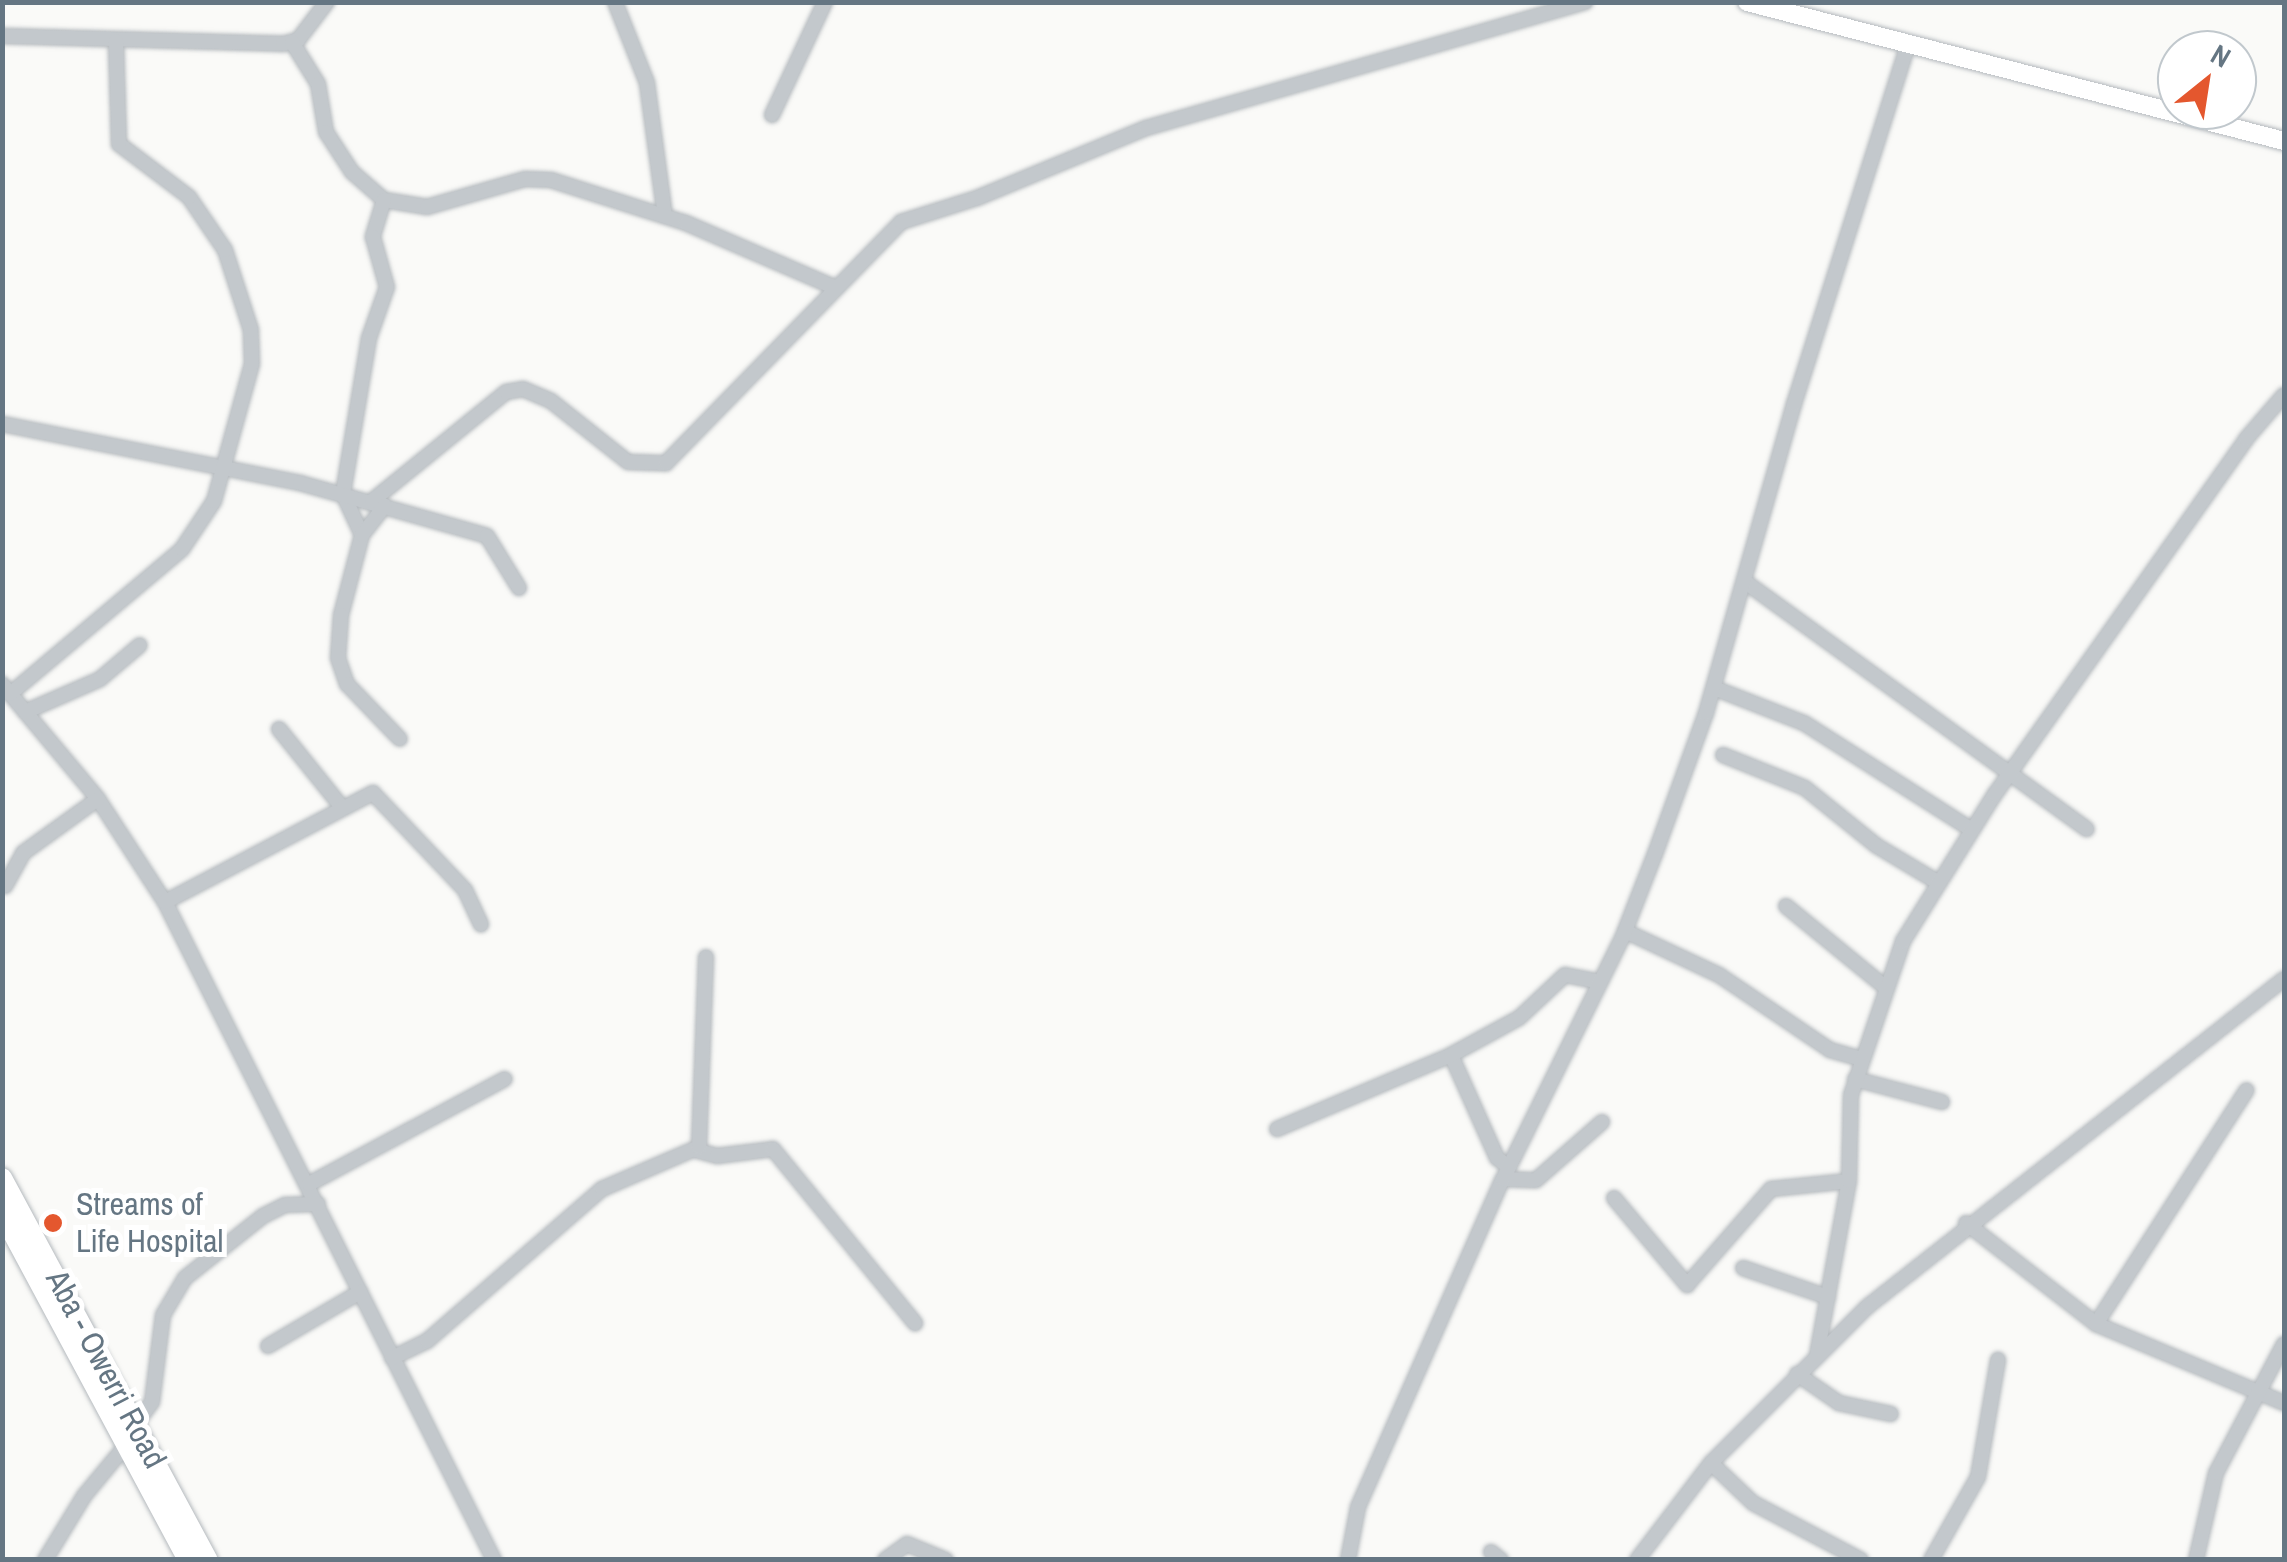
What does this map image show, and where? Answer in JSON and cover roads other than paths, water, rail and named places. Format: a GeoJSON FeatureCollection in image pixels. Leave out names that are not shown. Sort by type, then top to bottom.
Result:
{"type":"FeatureCollection","features":[{"type":"Feature","properties":{"kind":"highway","name":"Aba - Owerri Road"},"geometry":{"type":"LineString","coordinates":[[2,1178],[132,1434],[188,1560]]}},
{"type":"Feature","properties":{"kind":"highway","name":"Aba - Owerri Road"},"geometry":{"type":"LineString","coordinates":[[2,1213],[208,1560]]}},
{"type":"Feature","properties":{"kind":"main road"},"geometry":{"type":"LineString","coordinates":[[1747,2],[2284,140]]}},
{"type":"Feature","properties":{"kind":"street"},"geometry":{"type":"LineString","coordinates":[[2,36],[292,42],[327,2]]}},
{"type":"Feature","properties":{"kind":"street"},"geometry":{"type":"LineString","coordinates":[[614,2],[647,83],[665,216]]}},
{"type":"Feature","properties":{"kind":"street"},"geometry":{"type":"LineString","coordinates":[[772,115],[825,2]]}},
{"type":"Feature","properties":{"kind":"street"},"geometry":{"type":"LineString","coordinates":[[400,739],[339,669],[341,615],[362,535],[378,503],[506,392],[523,389],[551,402],[628,462],[666,463],[900,222],[978,198],[1146,128],[1584,2]]}},
{"type":"Feature","properties":{"kind":"street"},"geometry":{"type":"LineString","coordinates":[[116,41],[119,144],[189,197],[240,284],[252,364],[214,502],[182,549],[6,689],[98,800],[165,902],[494,1560]]}},
{"type":"Feature","properties":{"kind":"street"},"geometry":{"type":"LineString","coordinates":[[292,42],[318,84],[326,132],[352,172],[384,200],[426,207],[525,178],[551,180],[665,216],[834,287]]}},
{"type":"Feature","properties":{"kind":"street"},"geometry":{"type":"LineString","coordinates":[[1348,1560],[1358,1507],[1506,1173],[1624,931],[1714,688],[1908,44]]}},
{"type":"Feature","properties":{"kind":"street"},"geometry":{"type":"LineString","coordinates":[[362,535],[343,494],[369,338],[387,287],[373,237],[384,200]]}},
{"type":"Feature","properties":{"kind":"street"},"geometry":{"type":"LineString","coordinates":[[1817,1355],[1850,1182],[1856,1079],[1885,987],[1939,883],[2011,771],[2246,439],[2284,395]]}},
{"type":"Feature","properties":{"kind":"street"},"geometry":{"type":"LineString","coordinates":[[2,424],[378,503],[495,542],[518,588]]}},
{"type":"Feature","properties":{"kind":"street"},"geometry":{"type":"LineString","coordinates":[[1744,581],[2086,829]]}},
{"type":"Feature","properties":{"kind":"street"},"geometry":{"type":"LineString","coordinates":[[25,712],[100,679],[140,644]]}},
{"type":"Feature","properties":{"kind":"street"},"geometry":{"type":"LineString","coordinates":[[1714,688],[1804,723],[1972,830]]}},
{"type":"Feature","properties":{"kind":"street"},"geometry":{"type":"LineString","coordinates":[[279,729],[342,806]]}},
{"type":"Feature","properties":{"kind":"street"},"geometry":{"type":"LineString","coordinates":[[1724,755],[1805,788],[1876,846],[1939,883]]}},
{"type":"Feature","properties":{"kind":"street"},"geometry":{"type":"LineString","coordinates":[[165,902],[373,793],[382,796],[465,890],[481,925]]}},
{"type":"Feature","properties":{"kind":"street"},"geometry":{"type":"LineString","coordinates":[[5,886],[23,853],[98,800]]}},
{"type":"Feature","properties":{"kind":"street"},"geometry":{"type":"LineString","coordinates":[[1786,906],[1885,987]]}},
{"type":"Feature","properties":{"kind":"street"},"geometry":{"type":"LineString","coordinates":[[1624,931],[1710,970],[1830,1050],[1861,1060]]}},
{"type":"Feature","properties":{"kind":"street"},"geometry":{"type":"LineString","coordinates":[[392,1358],[427,1341],[602,1189],[695,1150],[704,1138],[706,957]]}},
{"type":"Feature","properties":{"kind":"street"},"geometry":{"type":"LineString","coordinates":[[1277,1129],[1451,1054],[1519,1018],[1566,975],[1600,982]]}},
{"type":"Feature","properties":{"kind":"street"},"geometry":{"type":"LineString","coordinates":[[1636,1560],[1712,1462],[1817,1355],[1966,1223],[2284,978]]}},
{"type":"Feature","properties":{"kind":"street"},"geometry":{"type":"LineString","coordinates":[[1451,1054],[1506,1173],[1536,1180],[1602,1122]]}},
{"type":"Feature","properties":{"kind":"street"},"geometry":{"type":"LineString","coordinates":[[1856,1079],[1942,1102]]}},
{"type":"Feature","properties":{"kind":"street"},"geometry":{"type":"LineString","coordinates":[[309,1184],[505,1080]]}},
{"type":"Feature","properties":{"kind":"street"},"geometry":{"type":"LineString","coordinates":[[2096,1324],[2247,1090]]}},
{"type":"Feature","properties":{"kind":"street"},"geometry":{"type":"LineString","coordinates":[[695,1150],[717,1156],[774,1149],[916,1322]]}},
{"type":"Feature","properties":{"kind":"street"},"geometry":{"type":"LineString","coordinates":[[1614,1198],[1687,1285],[1771,1189],[1850,1182]]}},
{"type":"Feature","properties":{"kind":"street"},"geometry":{"type":"LineString","coordinates":[[45,1560],[84,1496],[152,1402],[163,1315],[186,1278],[222,1242],[276,1209],[318,1204]]}},
{"type":"Feature","properties":{"kind":"street"},"geometry":{"type":"LineString","coordinates":[[1966,1223],[2096,1324],[2284,1404]]}},
{"type":"Feature","properties":{"kind":"street"},"geometry":{"type":"LineString","coordinates":[[1743,1268],[1828,1298]]}},
{"type":"Feature","properties":{"kind":"street"},"geometry":{"type":"LineString","coordinates":[[268,1346],[360,1292]]}},
{"type":"Feature","properties":{"kind":"street"},"geometry":{"type":"LineString","coordinates":[[2196,1560],[2216,1473],[2284,1344]]}},
{"type":"Feature","properties":{"kind":"street"},"geometry":{"type":"LineString","coordinates":[[1931,1560],[1978,1477],[1998,1360]]}},
{"type":"Feature","properties":{"kind":"street"},"geometry":{"type":"LineString","coordinates":[[1797,1374],[1839,1403],[1891,1414]]}},
{"type":"Feature","properties":{"kind":"street"},"geometry":{"type":"LineString","coordinates":[[1712,1462],[1753,1502],[1860,1560]]}},
{"type":"Feature","properties":{"kind":"street"},"geometry":{"type":"LineString","coordinates":[[884,1560],[907,1544],[946,1560]]}},
{"type":"Feature","properties":{"kind":"place","name":"Streams of Life Hospital"},"geometry":{"type":"Point","coordinates":[53,1223]}}]}
